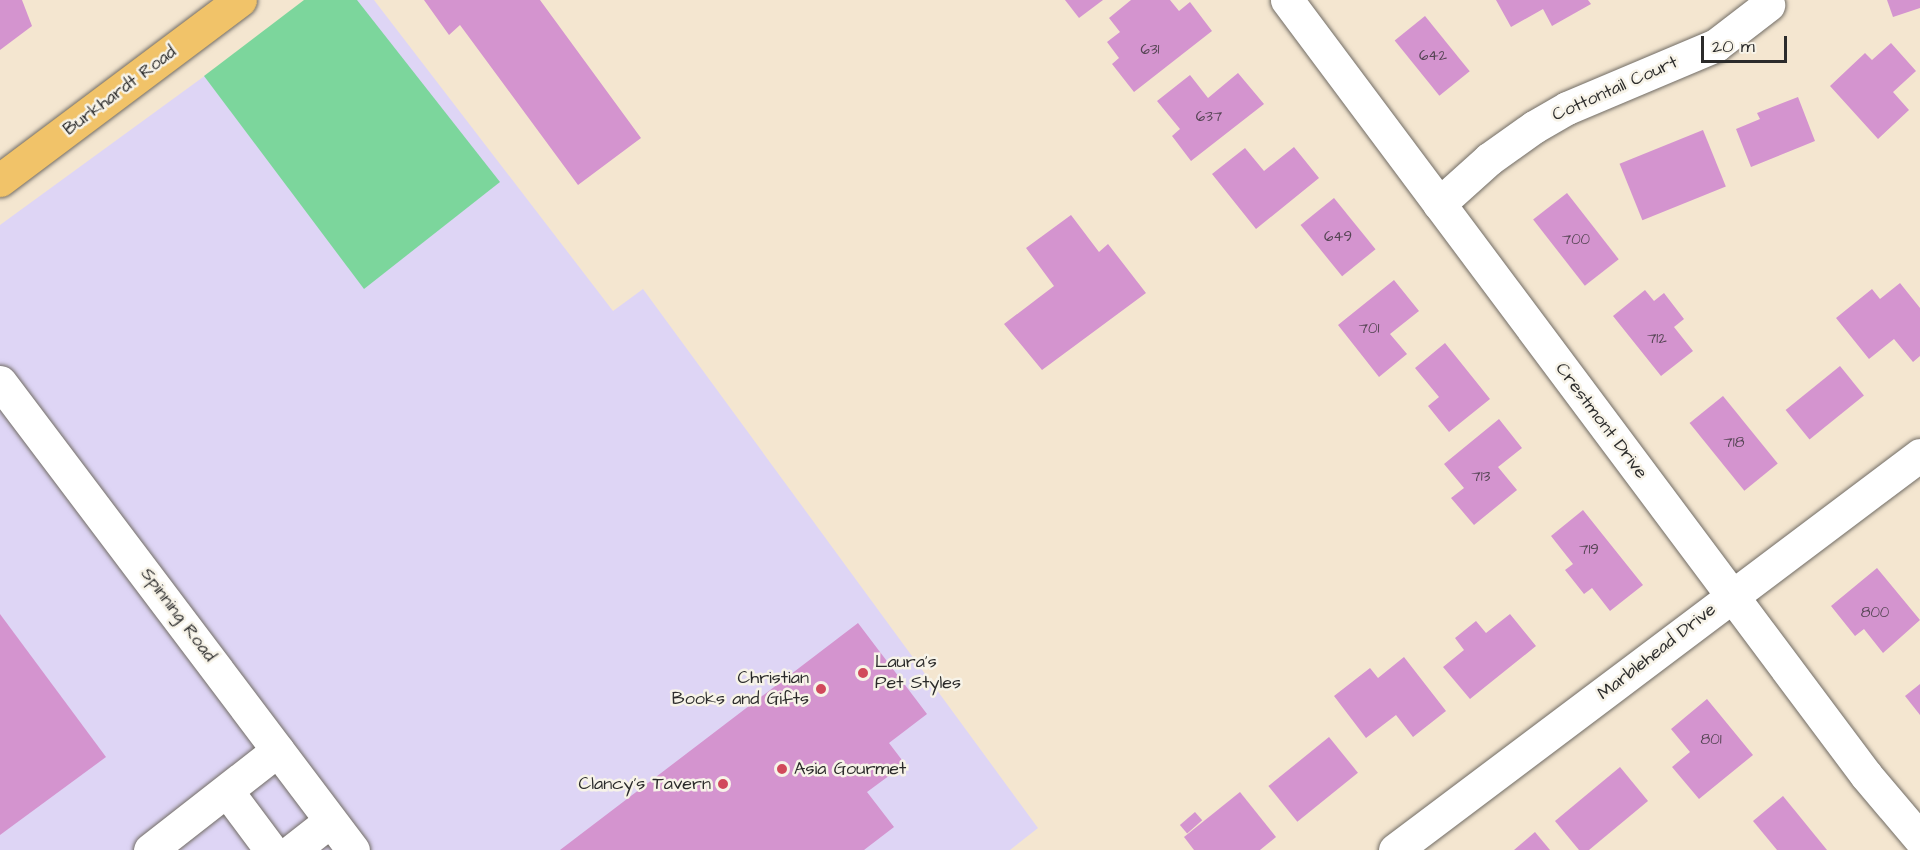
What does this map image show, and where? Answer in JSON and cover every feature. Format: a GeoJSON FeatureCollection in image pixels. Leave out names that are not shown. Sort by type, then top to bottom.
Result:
{"type":"FeatureCollection","features":[{"type":"Feature","properties":{"kind":"main road","name":"Burkhardt Road"},"geometry":{"type":"LineString","coordinates":[[0,180],[240,0]]}},
{"type":"Feature","properties":{"kind":"street","name":"Crestmont Drive"},"geometry":{"type":"LineString","coordinates":[[1287,0],[1730,595],[1866,775],[1920,839]]}},
{"type":"Feature","properties":{"kind":"street","name":"Cottontail Court"},"geometry":{"type":"LineString","coordinates":[[1439,204],[1489,159],[1534,127],[1567,108],[1716,45],[1768,5]]}},
{"type":"Feature","properties":{"kind":"street","name":"Spinning Road"},"geometry":{"type":"LineString","coordinates":[[3,388],[71,494],[278,750],[353,850]]}},
{"type":"Feature","properties":{"kind":"street","name":"Marblehead Drive"},"geometry":{"type":"LineString","coordinates":[[1395,850],[1730,595],[1920,455]]}},
{"type":"Feature","properties":{"kind":"street"},"geometry":{"type":"LineString","coordinates":[[150,850],[278,750]]}},
{"type":"Feature","properties":{"kind":"street"},"geometry":{"type":"LineString","coordinates":[[227,791],[271,850]]}},
{"type":"Feature","properties":{"kind":"street"},"geometry":{"type":"LineString","coordinates":[[293,850],[330,820]]}},
{"type":"Feature","properties":{"kind":"shaded area"},"geometry":{"type":"Polygon","coordinates":[[[309,0],[374,0],[613,311],[643,289],[1038,828],[1010,850],[0,850],[0,225],[309,0]]]}},
{"type":"Feature","properties":{"kind":"green space"},"geometry":{"type":"Polygon","coordinates":[[[304,0],[357,0],[500,182],[364,289],[204,76],[304,0]]]}},
{"type":"Feature","properties":{"kind":"building"},"geometry":{"type":"Polygon","coordinates":[[[0,0],[22,0],[32,26],[0,50],[0,0]]]}},
{"type":"Feature","properties":{"kind":"building"},"geometry":{"type":"Polygon","coordinates":[[[424,0],[540,0],[641,138],[578,185],[460,25],[449,35],[424,0]]]}},
{"type":"Feature","properties":{"kind":"building"},"geometry":{"type":"Polygon","coordinates":[[[1065,0],[1103,0],[1079,18],[1065,0]]]}},
{"type":"Feature","properties":{"kind":"building"},"geometry":{"type":"Polygon","coordinates":[[[1131,0],[1170,0],[1179,11],[1190,2],[1212,31],[1134,92],[1112,64],[1119,58],[1107,42],[1120,32],[1109,18],[1131,0]]]}},
{"type":"Feature","properties":{"kind":"building"},"geometry":{"type":"Polygon","coordinates":[[[1496,0],[1588,0],[1591,4],[1552,26],[1543,9],[1511,27],[1496,0]]]}},
{"type":"Feature","properties":{"kind":"building"},"geometry":{"type":"Polygon","coordinates":[[[1887,0],[1920,0],[1920,8],[1893,17],[1887,0]]]}},
{"type":"Feature","properties":{"kind":"building"},"geometry":{"type":"Polygon","coordinates":[[[1425,16],[1470,71],[1439,96],[1395,41],[1425,16]]]}},
{"type":"Feature","properties":{"kind":"building"},"geometry":{"type":"Polygon","coordinates":[[[1891,43],[1916,71],[1893,92],[1909,110],[1878,139],[1830,86],[1865,53],[1872,60],[1891,43]]]}},
{"type":"Feature","properties":{"kind":"building"},"geometry":{"type":"Polygon","coordinates":[[[1238,73],[1264,104],[1191,161],[1172,136],[1180,129],[1157,101],[1190,75],[1208,98],[1238,73]]]}},
{"type":"Feature","properties":{"kind":"building"},"geometry":{"type":"Polygon","coordinates":[[[1798,97],[1815,141],[1751,167],[1736,129],[1760,119],[1757,113],[1798,97]]]}},
{"type":"Feature","properties":{"kind":"building"},"geometry":{"type":"Polygon","coordinates":[[[1703,130],[1726,187],[1642,220],[1620,164],[1703,130]]]}},
{"type":"Feature","properties":{"kind":"building"},"geometry":{"type":"Polygon","coordinates":[[[1294,147],[1319,178],[1256,229],[1212,174],[1245,148],[1264,171],[1294,147]]]}},
{"type":"Feature","properties":{"kind":"building"},"geometry":{"type":"Polygon","coordinates":[[[1567,193],[1619,259],[1585,286],[1533,219],[1567,193]]]}},
{"type":"Feature","properties":{"kind":"building"},"geometry":{"type":"Polygon","coordinates":[[[1334,198],[1376,249],[1342,276],[1301,225],[1334,198]]]}},
{"type":"Feature","properties":{"kind":"building"},"geometry":{"type":"Polygon","coordinates":[[[1071,215],[1099,252],[1108,244],[1146,293],[1042,370],[1004,324],[1054,286],[1026,248],[1071,215]]]}},
{"type":"Feature","properties":{"kind":"building"},"geometry":{"type":"Polygon","coordinates":[[[1394,280],[1419,311],[1390,334],[1407,354],[1379,377],[1338,325],[1394,280]]]}},
{"type":"Feature","properties":{"kind":"building"},"geometry":{"type":"Polygon","coordinates":[[[1900,283],[1920,308],[1920,356],[1913,362],[1894,339],[1869,359],[1836,318],[1872,289],[1880,299],[1900,283]]]}},
{"type":"Feature","properties":{"kind":"building"},"geometry":{"type":"Polygon","coordinates":[[[1645,290],[1654,301],[1664,293],[1684,319],[1674,327],[1693,351],[1661,376],[1613,316],[1645,290]]]}},
{"type":"Feature","properties":{"kind":"building"},"geometry":{"type":"Polygon","coordinates":[[[1445,343],[1490,399],[1449,432],[1428,406],[1439,397],[1415,368],[1445,343]]]}},
{"type":"Feature","properties":{"kind":"building"},"geometry":{"type":"Polygon","coordinates":[[[1840,366],[1864,396],[1810,440],[1786,410],[1840,366]]]}},
{"type":"Feature","properties":{"kind":"building"},"geometry":{"type":"Polygon","coordinates":[[[1723,396],[1778,464],[1744,491],[1690,423],[1723,396]]]}},
{"type":"Feature","properties":{"kind":"building"},"geometry":{"type":"Polygon","coordinates":[[[1499,419],[1522,448],[1498,467],[1517,490],[1474,525],[1451,498],[1464,488],[1444,464],[1499,419]]]}},
{"type":"Feature","properties":{"kind":"building"},"geometry":{"type":"Polygon","coordinates":[[[1583,510],[1643,585],[1610,611],[1592,588],[1584,594],[1565,570],[1573,564],[1551,536],[1583,510]]]}},
{"type":"Feature","properties":{"kind":"building"},"geometry":{"type":"Polygon","coordinates":[[[1877,568],[1920,620],[1883,653],[1864,629],[1855,636],[1831,606],[1877,568]]]}},
{"type":"Feature","properties":{"kind":"building"},"geometry":{"type":"Polygon","coordinates":[[[0,614],[106,757],[0,835],[0,614]]]}},
{"type":"Feature","properties":{"kind":"building"},"geometry":{"type":"Polygon","coordinates":[[[1510,614],[1536,646],[1470,699],[1443,667],[1464,650],[1455,638],[1476,621],[1486,633],[1510,614]]]}},
{"type":"Feature","properties":{"kind":"building"},"geometry":{"type":"Polygon","coordinates":[[[858,623],[927,714],[889,743],[905,764],[867,792],[894,827],[864,850],[560,850],[858,623]]]}},
{"type":"Feature","properties":{"kind":"building"},"geometry":{"type":"Polygon","coordinates":[[[1404,657],[1446,711],[1413,737],[1396,715],[1366,738],[1334,696],[1370,668],[1378,678],[1404,657]]]}},
{"type":"Feature","properties":{"kind":"building"},"geometry":{"type":"Polygon","coordinates":[[[1920,684],[1920,715],[1905,696],[1920,684]]]}},
{"type":"Feature","properties":{"kind":"building"},"geometry":{"type":"Polygon","coordinates":[[[1707,699],[1753,755],[1699,799],[1672,767],[1690,752],[1671,729],[1707,699]]]}},
{"type":"Feature","properties":{"kind":"building"},"geometry":{"type":"Polygon","coordinates":[[[1329,737],[1358,773],[1297,822],[1268,786],[1329,737]]]}},
{"type":"Feature","properties":{"kind":"building"},"geometry":{"type":"Polygon","coordinates":[[[1620,767],[1648,801],[1589,850],[1579,850],[1555,821],[1620,767]]]}},
{"type":"Feature","properties":{"kind":"building"},"geometry":{"type":"Polygon","coordinates":[[[1240,792],[1276,837],[1260,850],[1194,850],[1184,837],[1240,792]]]}},
{"type":"Feature","properties":{"kind":"building"},"geometry":{"type":"Polygon","coordinates":[[[1783,796],[1827,850],[1777,850],[1753,821],[1783,796]]]}},
{"type":"Feature","properties":{"kind":"building"},"geometry":{"type":"Polygon","coordinates":[[[1195,812],[1202,820],[1187,833],[1180,825],[1195,812]]]}},
{"type":"Feature","properties":{"kind":"building"},"geometry":{"type":"Polygon","coordinates":[[[1535,832],[1550,850],[1514,850],[1535,832]]]}},
{"type":"Feature","properties":{"kind":"place","name":"Laura's Pet Styles"},"geometry":{"type":"Point","coordinates":[863,673]}},
{"type":"Feature","properties":{"kind":"place","name":"Christian Books and Gifts"},"geometry":{"type":"Point","coordinates":[821,689]}},
{"type":"Feature","properties":{"kind":"place","name":"Asia Gourmet"},"geometry":{"type":"Point","coordinates":[782,769]}},
{"type":"Feature","properties":{"kind":"place","name":"Clancy's Tavern"},"geometry":{"type":"Point","coordinates":[723,784]}}]}
